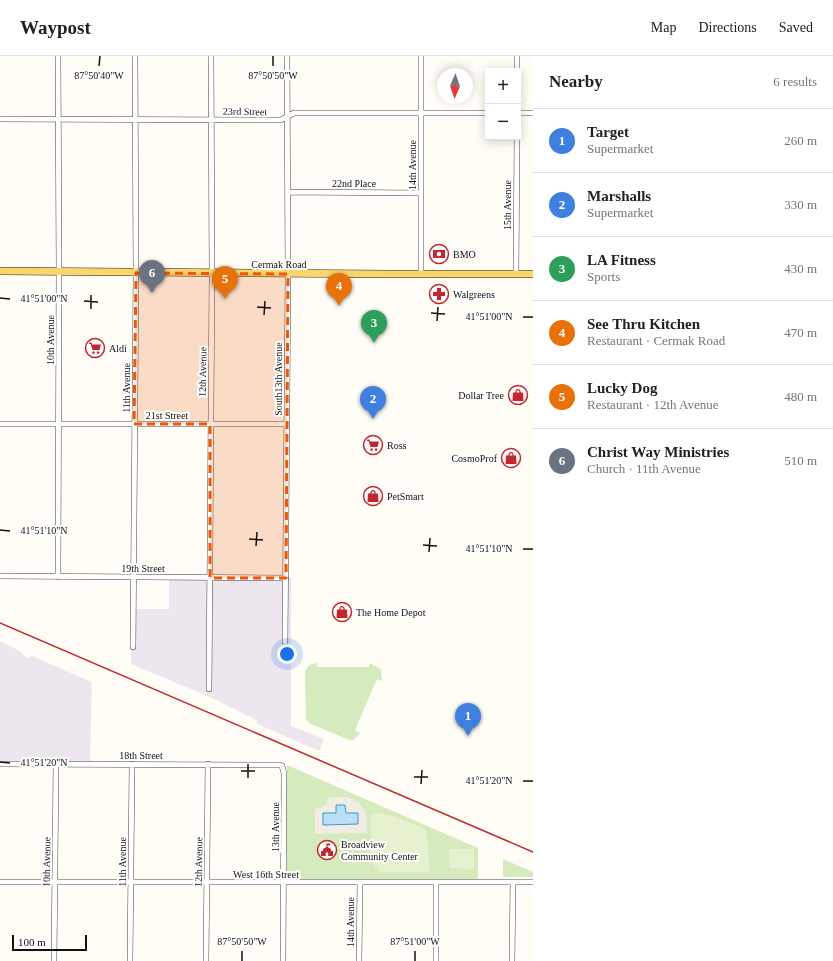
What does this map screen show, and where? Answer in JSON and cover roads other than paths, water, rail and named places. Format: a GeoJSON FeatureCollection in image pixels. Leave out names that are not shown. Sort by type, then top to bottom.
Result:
{"type":"FeatureCollection","features":[{"type":"Feature","properties":{"kind":"main road","name":"Cermak Road"},"geometry":{"type":"LineString","coordinates":[[0,271],[288,274],[533,274]]}},
{"type":"Feature","properties":{"kind":"street","name":"10th Avenue"},"geometry":{"type":"LineString","coordinates":[[58,56],[58,577]]}},
{"type":"Feature","properties":{"kind":"street","name":"11th Avenue"},"geometry":{"type":"LineString","coordinates":[[133,647],[136,273],[135,56]]}},
{"type":"Feature","properties":{"kind":"street","name":"12th Avenue"},"geometry":{"type":"LineString","coordinates":[[209,689],[212,273],[211,56]]}},
{"type":"Feature","properties":{"kind":"street"},"geometry":{"type":"LineString","coordinates":[[287,56],[287,117]]}},
{"type":"Feature","properties":{"kind":"street","name":"14th Avenue"},"geometry":{"type":"LineString","coordinates":[[421,56],[421,274]]}},
{"type":"Feature","properties":{"kind":"street"},"geometry":{"type":"LineString","coordinates":[[517,56],[517,68]]}},
{"type":"Feature","properties":{"kind":"street","name":"23rd Street"},"geometry":{"type":"LineString","coordinates":[[0,119],[281,120],[294,113],[485,113]]}},
{"type":"Feature","properties":{"kind":"street"},"geometry":{"type":"LineString","coordinates":[[521,113],[533,113]]}},
{"type":"Feature","properties":{"kind":"street","name":"South13th Avenue"},"geometry":{"type":"LineString","coordinates":[[286,642],[288,274],[287,117]]}},
{"type":"Feature","properties":{"kind":"street","name":"15th Avenue"},"geometry":{"type":"LineString","coordinates":[[516,274],[517,140]]}},
{"type":"Feature","properties":{"kind":"street","name":"22nd Place"},"geometry":{"type":"LineString","coordinates":[[288,192],[421,192]]}},
{"type":"Feature","properties":{"kind":"street","name":"21st Street"},"geometry":{"type":"LineString","coordinates":[[0,424],[287,424]]}},
{"type":"Feature","properties":{"kind":"street","name":"19th Street"},"geometry":{"type":"LineString","coordinates":[[0,576],[286,578]]}},
{"type":"Feature","properties":{"kind":"street","name":"18th Street"},"geometry":{"type":"LineString","coordinates":[[0,764],[276,764],[282,766]]}},
{"type":"Feature","properties":{"kind":"street","name":"10th Avenue"},"geometry":{"type":"LineString","coordinates":[[54,961],[56,764]]}},
{"type":"Feature","properties":{"kind":"street","name":"11th Avenue"},"geometry":{"type":"LineString","coordinates":[[130,961],[132,764]]}},
{"type":"Feature","properties":{"kind":"street","name":"12th Avenue"},"geometry":{"type":"LineString","coordinates":[[206,961],[208,764]]}},
{"type":"Feature","properties":{"kind":"street","name":"13th Avenue"},"geometry":{"type":"LineString","coordinates":[[282,766],[284,772],[283,961]]}},
{"type":"Feature","properties":{"kind":"street","name":"West 16th Street"},"geometry":{"type":"LineString","coordinates":[[0,882],[533,882]]}},
{"type":"Feature","properties":{"kind":"street","name":"14th Avenue"},"geometry":{"type":"LineString","coordinates":[[359,961],[360,882]]}},
{"type":"Feature","properties":{"kind":"street"},"geometry":{"type":"LineString","coordinates":[[512,961],[513,882]]}},
{"type":"Feature","properties":{"kind":"street"},"geometry":{"type":"LineString","coordinates":[[436,883],[436,961]]}},
{"type":"Feature","properties":{"kind":"water"},"geometry":{"type":"Polygon","coordinates":[[[336,805],[345,805],[346,813],[358,813],[358,824],[323,825],[323,813],[336,813],[336,805]]]}},
{"type":"Feature","properties":{"kind":"railway"},"geometry":{"type":"LineString","coordinates":[[0,623],[533,852]]}},
{"type":"Feature","properties":{"kind":"place","name":"BMO"},"geometry":{"type":"Point","coordinates":[439,254]}},
{"type":"Feature","properties":{"kind":"place","name":"Christ Way Ministries"},"geometry":{"type":"Point","coordinates":[152,293]}},
{"type":"Feature","properties":{"kind":"place","name":"Walgreens"},"geometry":{"type":"Point","coordinates":[439,294]}},
{"type":"Feature","properties":{"kind":"place","name":"Lucky Dog"},"geometry":{"type":"Point","coordinates":[225,299]}},
{"type":"Feature","properties":{"kind":"place","name":"See Thru Kitchen"},"geometry":{"type":"Point","coordinates":[339,306]}},
{"type":"Feature","properties":{"kind":"place","name":"LA Fitness"},"geometry":{"type":"Point","coordinates":[374,343]}},
{"type":"Feature","properties":{"kind":"place","name":"Aldi"},"geometry":{"type":"Point","coordinates":[95,348]}},
{"type":"Feature","properties":{"kind":"place","name":"Dollar Tree"},"geometry":{"type":"Point","coordinates":[518,395]}},
{"type":"Feature","properties":{"kind":"place","name":"Marshalls"},"geometry":{"type":"Point","coordinates":[373,419]}},
{"type":"Feature","properties":{"kind":"place","name":"Ross"},"geometry":{"type":"Point","coordinates":[373,445]}},
{"type":"Feature","properties":{"kind":"place","name":"CosmoProf"},"geometry":{"type":"Point","coordinates":[511,458]}},
{"type":"Feature","properties":{"kind":"place","name":"PetSmart"},"geometry":{"type":"Point","coordinates":[373,496]}},
{"type":"Feature","properties":{"kind":"place","name":"The Home Depot"},"geometry":{"type":"Point","coordinates":[342,612]}},
{"type":"Feature","properties":{"kind":"place","name":"Target"},"geometry":{"type":"Point","coordinates":[468,736]}},
{"type":"Feature","properties":{"kind":"place","name":"Broadview Community Center"},"geometry":{"type":"Point","coordinates":[327,850]}}]}
